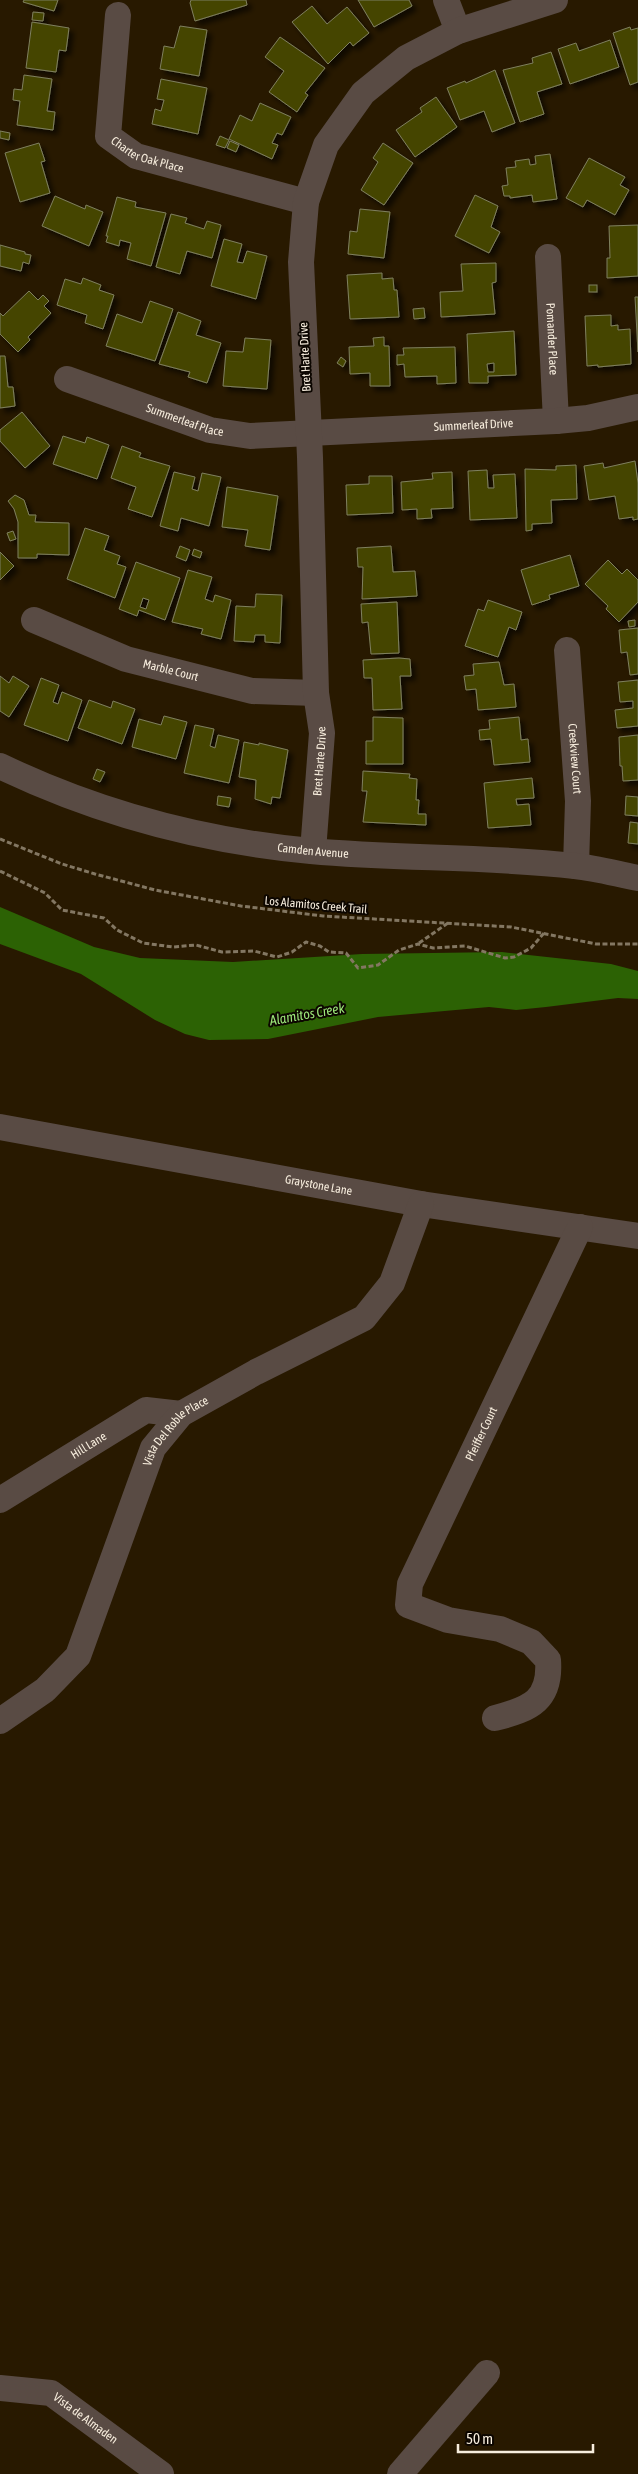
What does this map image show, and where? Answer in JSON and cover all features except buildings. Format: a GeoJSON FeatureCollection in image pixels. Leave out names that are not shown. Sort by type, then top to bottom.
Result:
{"type":"FeatureCollection","features":[{"type":"Feature","properties":{"kind":"street"},"geometry":{"type":"LineString","coordinates":[[446,0],[458,31]]}},
{"type":"Feature","properties":{"kind":"street","name":"Bret Harte Drive"},"geometry":{"type":"LineString","coordinates":[[312,851],[322,733],[316,693],[309,434],[300,262],[306,202],[326,145],[363,94],[406,58],[458,31],[555,0]]}},
{"type":"Feature","properties":{"kind":"street","name":"Charter Oak Place"},"geometry":{"type":"LineString","coordinates":[[118,15],[108,136],[136,156],[306,202]]}},
{"type":"Feature","properties":{"kind":"street","name":"Pomander Place"},"geometry":{"type":"LineString","coordinates":[[548,257],[556,421]]}},
{"type":"Feature","properties":{"kind":"street","name":"Summerleaf Place"},"geometry":{"type":"LineString","coordinates":[[67,379],[210,430],[250,436],[309,434]]}},
{"type":"Feature","properties":{"kind":"street","name":"Summerleaf Drive"},"geometry":{"type":"LineString","coordinates":[[309,434],[556,421],[588,418],[638,408]]}},
{"type":"Feature","properties":{"kind":"street","name":"Marble Court"},"geometry":{"type":"LineString","coordinates":[[34,620],[126,659],[252,691],[316,693]]}},
{"type":"Feature","properties":{"kind":"street","name":"Creekview Court"},"geometry":{"type":"LineString","coordinates":[[567,650],[578,801],[576,866]]}},
{"type":"Feature","properties":{"kind":"street","name":"Camden Avenue"},"geometry":{"type":"LineString","coordinates":[[0,766],[48,789],[135,818],[241,841],[312,851],[576,866],[638,878]]}},
{"type":"Feature","properties":{"kind":"street","name":"Graystone Lane"},"geometry":{"type":"LineString","coordinates":[[0,1127],[421,1204],[638,1236]]}},
{"type":"Feature","properties":{"kind":"street","name":"Vista Del Roble Place"},"geometry":{"type":"LineString","coordinates":[[0,1721],[44,1690],[78,1656],[153,1448],[181,1414],[256,1372],[364,1318],[392,1283],[421,1204]]}},
{"type":"Feature","properties":{"kind":"street","name":"Pfeiffer Court"},"geometry":{"type":"LineString","coordinates":[[495,1718],[520,1712],[543,1695],[550,1678],[548,1660],[531,1642],[500,1629],[448,1620],[408,1605],[410,1584],[580,1227]]}},
{"type":"Feature","properties":{"kind":"street","name":"Hill Lane"},"geometry":{"type":"LineString","coordinates":[[0,1500],[146,1410],[181,1414]]}},
{"type":"Feature","properties":{"kind":"street"},"geometry":{"type":"LineString","coordinates":[[400,2474],[487,2373]]}},
{"type":"Feature","properties":{"kind":"street","name":"Vista de Almaden"},"geometry":{"type":"LineString","coordinates":[[0,2388],[50,2393],[161,2474]]}},
{"type":"Feature","properties":{"kind":"path","name":"Los Alamitos Creek Trail"},"geometry":{"type":"LineString","coordinates":[[0,839],[62,864],[95,874],[155,890],[224,904],[323,916],[511,927],[596,944],[638,944]]}},
{"type":"Feature","properties":{"kind":"path"},"geometry":{"type":"LineString","coordinates":[[0,871],[45,893],[62,910],[104,918],[117,930],[143,943],[173,947],[196,945],[222,952],[254,951],[277,958],[292,952],[306,942],[320,946],[329,952],[346,953],[358,968],[378,965],[399,950],[418,944],[448,923]]}},
{"type":"Feature","properties":{"kind":"path"},"geometry":{"type":"LineString","coordinates":[[418,944],[433,948],[465,946],[505,958],[514,958],[531,948],[544,933]]}},
{"type":"Feature","properties":{"kind":"water","name":"Alamitos Creek"},"geometry":{"type":"Polygon","coordinates":[[[0,907],[94,947],[140,958],[233,962],[362,954],[502,952],[611,964],[638,971],[638,999],[618,998],[516,1010],[489,1007],[378,1017],[268,1039],[209,1040],[185,1034],[155,1020],[81,974],[0,944],[0,907]]]}}]}
